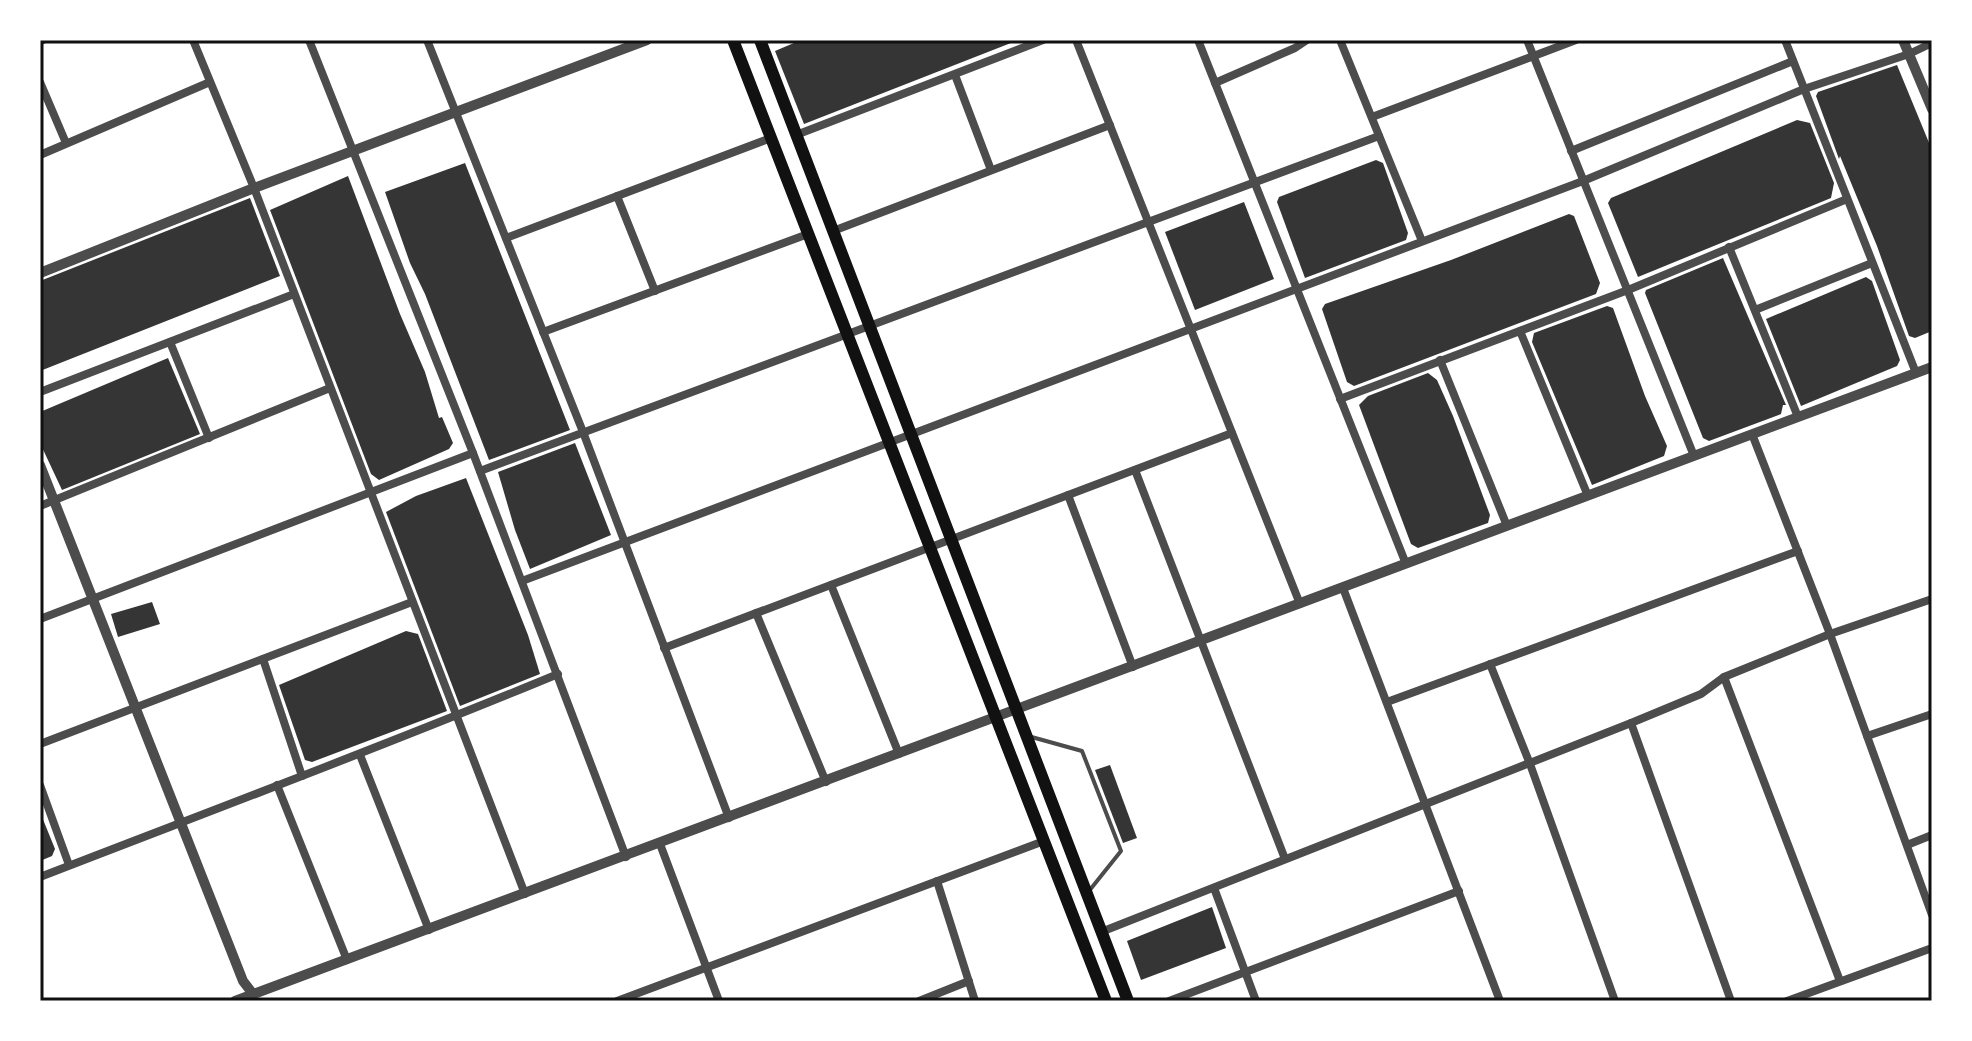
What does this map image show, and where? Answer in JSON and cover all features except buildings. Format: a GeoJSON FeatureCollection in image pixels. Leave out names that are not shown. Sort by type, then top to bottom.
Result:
{"type":"FeatureCollection","features":[{"type":"Feature","properties":{"kind":"main road"},"geometry":{"type":"LineString","coordinates":[[733,40],[1106,1001]]}},
{"type":"Feature","properties":{"kind":"main road"},"geometry":{"type":"LineString","coordinates":[[760,40],[1128,1001]]}},
{"type":"Feature","properties":{"kind":"street"},"geometry":{"type":"LineString","coordinates":[[193,40],[254,188],[525,894]]}},
{"type":"Feature","properties":{"kind":"street"},"geometry":{"type":"LineString","coordinates":[[309,40],[480,471],[626,857]]}},
{"type":"Feature","properties":{"kind":"street"},"geometry":{"type":"LineString","coordinates":[[427,40],[583,432],[729,818]]}},
{"type":"Feature","properties":{"kind":"street"},"geometry":{"type":"LineString","coordinates":[[40,273],[254,188],[647,40]]}},
{"type":"Feature","properties":{"kind":"street"},"geometry":{"type":"LineString","coordinates":[[796,135],[1043,40]]}},
{"type":"Feature","properties":{"kind":"street"},"geometry":{"type":"LineString","coordinates":[[1076,40],[1300,604]]}},
{"type":"Feature","properties":{"kind":"street"},"geometry":{"type":"LineString","coordinates":[[1198,40],[1406,564]]}},
{"type":"Feature","properties":{"kind":"street"},"geometry":{"type":"LineString","coordinates":[[1215,83],[1307,40]]}},
{"type":"Feature","properties":{"kind":"street"},"geometry":{"type":"LineString","coordinates":[[1340,40],[1422,241]]}},
{"type":"Feature","properties":{"kind":"street"},"geometry":{"type":"LineString","coordinates":[[1527,40],[1694,456]]}},
{"type":"Feature","properties":{"kind":"street"},"geometry":{"type":"LineString","coordinates":[[1372,117],[1576,40]]}},
{"type":"Feature","properties":{"kind":"street"},"geometry":{"type":"LineString","coordinates":[[1785,40],[1916,373]]}},
{"type":"Feature","properties":{"kind":"street"},"geometry":{"type":"LineString","coordinates":[[1903,40],[1932,109]]}},
{"type":"Feature","properties":{"kind":"street"},"geometry":{"type":"LineString","coordinates":[[522,581],[1583,181],[1804,89],[1909,54],[1932,43]]}},
{"type":"Feature","properties":{"kind":"street"},"geometry":{"type":"LineString","coordinates":[[1571,151],[1793,61]]}},
{"type":"Feature","properties":{"kind":"street"},"geometry":{"type":"LineString","coordinates":[[955,75],[991,170]]}},
{"type":"Feature","properties":{"kind":"street"},"geometry":{"type":"LineString","coordinates":[[40,82],[66,143]]}},
{"type":"Feature","properties":{"kind":"street"},"geometry":{"type":"LineString","coordinates":[[40,155],[210,82]]}},
{"type":"Feature","properties":{"kind":"street"},"geometry":{"type":"LineString","coordinates":[[833,231],[1110,125]]}},
{"type":"Feature","properties":{"kind":"street"},"geometry":{"type":"LineString","coordinates":[[480,471],[1379,136]]}},
{"type":"Feature","properties":{"kind":"street"},"geometry":{"type":"LineString","coordinates":[[506,238],[771,138]]}},
{"type":"Feature","properties":{"kind":"street"},"geometry":{"type":"LineString","coordinates":[[617,196],[655,291]]}},
{"type":"Feature","properties":{"kind":"street"},"geometry":{"type":"LineString","coordinates":[[1340,399],[1628,290],[1847,199]]}},
{"type":"Feature","properties":{"kind":"street"},"geometry":{"type":"LineString","coordinates":[[543,332],[808,234]]}},
{"type":"Feature","properties":{"kind":"street"},"geometry":{"type":"LineString","coordinates":[[1729,247],[1798,417]]}},
{"type":"Feature","properties":{"kind":"street"},"geometry":{"type":"LineString","coordinates":[[1755,310],[1872,263]]}},
{"type":"Feature","properties":{"kind":"street"},"geometry":{"type":"LineString","coordinates":[[40,392],[294,294]]}},
{"type":"Feature","properties":{"kind":"street"},"geometry":{"type":"LineString","coordinates":[[1520,331],[1588,496]]}},
{"type":"Feature","properties":{"kind":"street"},"geometry":{"type":"LineString","coordinates":[[170,342],[209,438]]}},
{"type":"Feature","properties":{"kind":"street"},"geometry":{"type":"LineString","coordinates":[[1440,360],[1507,526]]}},
{"type":"Feature","properties":{"kind":"street"},"geometry":{"type":"LineString","coordinates":[[235,1001],[256,998],[347,960],[1932,367]]}},
{"type":"Feature","properties":{"kind":"street"},"geometry":{"type":"LineString","coordinates":[[40,506],[330,388]]}},
{"type":"Feature","properties":{"kind":"street"},"geometry":{"type":"LineString","coordinates":[[664,648],[1232,433]]}},
{"type":"Feature","properties":{"kind":"street"},"geometry":{"type":"LineString","coordinates":[[1752,434],[1830,634],[1932,915]]}},
{"type":"Feature","properties":{"kind":"street"},"geometry":{"type":"LineString","coordinates":[[40,619],[473,453]]}},
{"type":"Feature","properties":{"kind":"street"},"geometry":{"type":"LineString","coordinates":[[40,465],[243,981],[256,998]]}},
{"type":"Feature","properties":{"kind":"street"},"geometry":{"type":"LineString","coordinates":[[1135,470],[1285,859]]}},
{"type":"Feature","properties":{"kind":"street"},"geometry":{"type":"LineString","coordinates":[[1068,495],[1133,667]]}},
{"type":"Feature","properties":{"kind":"street"},"geometry":{"type":"LineString","coordinates":[[1387,702],[1798,551]]}},
{"type":"Feature","properties":{"kind":"street"},"geometry":{"type":"LineString","coordinates":[[831,585],[899,754]]}},
{"type":"Feature","properties":{"kind":"street"},"geometry":{"type":"LineString","coordinates":[[1343,588],[1499,999],[1488,1001]]}},
{"type":"Feature","properties":{"kind":"street"},"geometry":{"type":"LineString","coordinates":[[1101,932],[1631,723],[1701,694],[1724,677],[1830,634],[1932,599]]}},
{"type":"Feature","properties":{"kind":"street"},"geometry":{"type":"LineString","coordinates":[[40,744],[412,602]]}},
{"type":"Feature","properties":{"kind":"street"},"geometry":{"type":"LineString","coordinates":[[756,613],[826,782]]}},
{"type":"Feature","properties":{"kind":"street"},"geometry":{"type":"LineString","coordinates":[[263,659],[302,776]]}},
{"type":"Feature","properties":{"kind":"street"},"geometry":{"type":"LineString","coordinates":[[1490,664],[1530,764],[1615,1001]]}},
{"type":"Feature","properties":{"kind":"street"},"geometry":{"type":"LineString","coordinates":[[40,877],[180,821],[360,755],[558,674]]}},
{"type":"Feature","properties":{"kind":"street"},"geometry":{"type":"LineString","coordinates":[[1724,677],[1840,981]]}},
{"type":"Feature","properties":{"kind":"street"},"geometry":{"type":"LineString","coordinates":[[1867,736],[1932,714]]}},
{"type":"Feature","properties":{"kind":"street"},"geometry":{"type":"LineString","coordinates":[[1631,723],[1731,1001]]}},
{"type":"Feature","properties":{"kind":"street"},"geometry":{"type":"LineString","coordinates":[[360,755],[429,930]]}},
{"type":"Feature","properties":{"kind":"street"},"geometry":{"type":"LineString","coordinates":[[40,785],[69,865]]}},
{"type":"Feature","properties":{"kind":"street"},"geometry":{"type":"LineString","coordinates":[[277,785],[347,960]]}},
{"type":"Feature","properties":{"kind":"street"},"geometry":{"type":"LineString","coordinates":[[1907,845],[1932,835]]}},
{"type":"Feature","properties":{"kind":"street"},"geometry":{"type":"LineString","coordinates":[[617,1001],[1044,841]]}},
{"type":"Feature","properties":{"kind":"street"},"geometry":{"type":"LineString","coordinates":[[660,844],[719,1001]]}},
{"type":"Feature","properties":{"kind":"street"},"geometry":{"type":"LineString","coordinates":[[937,881],[975,1001]]}},
{"type":"Feature","properties":{"kind":"street"},"geometry":{"type":"LineString","coordinates":[[1214,888],[1256,1001]]}},
{"type":"Feature","properties":{"kind":"street"},"geometry":{"type":"LineString","coordinates":[[1169,1001],[1459,891]]}},
{"type":"Feature","properties":{"kind":"street"},"geometry":{"type":"LineString","coordinates":[[1787,1001],[1932,948]]}},
{"type":"Feature","properties":{"kind":"street"},"geometry":{"type":"LineString","coordinates":[[919,1001],[969,981]]}},
{"type":"Feature","properties":{"kind":"lane"},"geometry":{"type":"LineString","coordinates":[[1026,736],[1082,751],[1121,851],[1087,894]]}}]}
